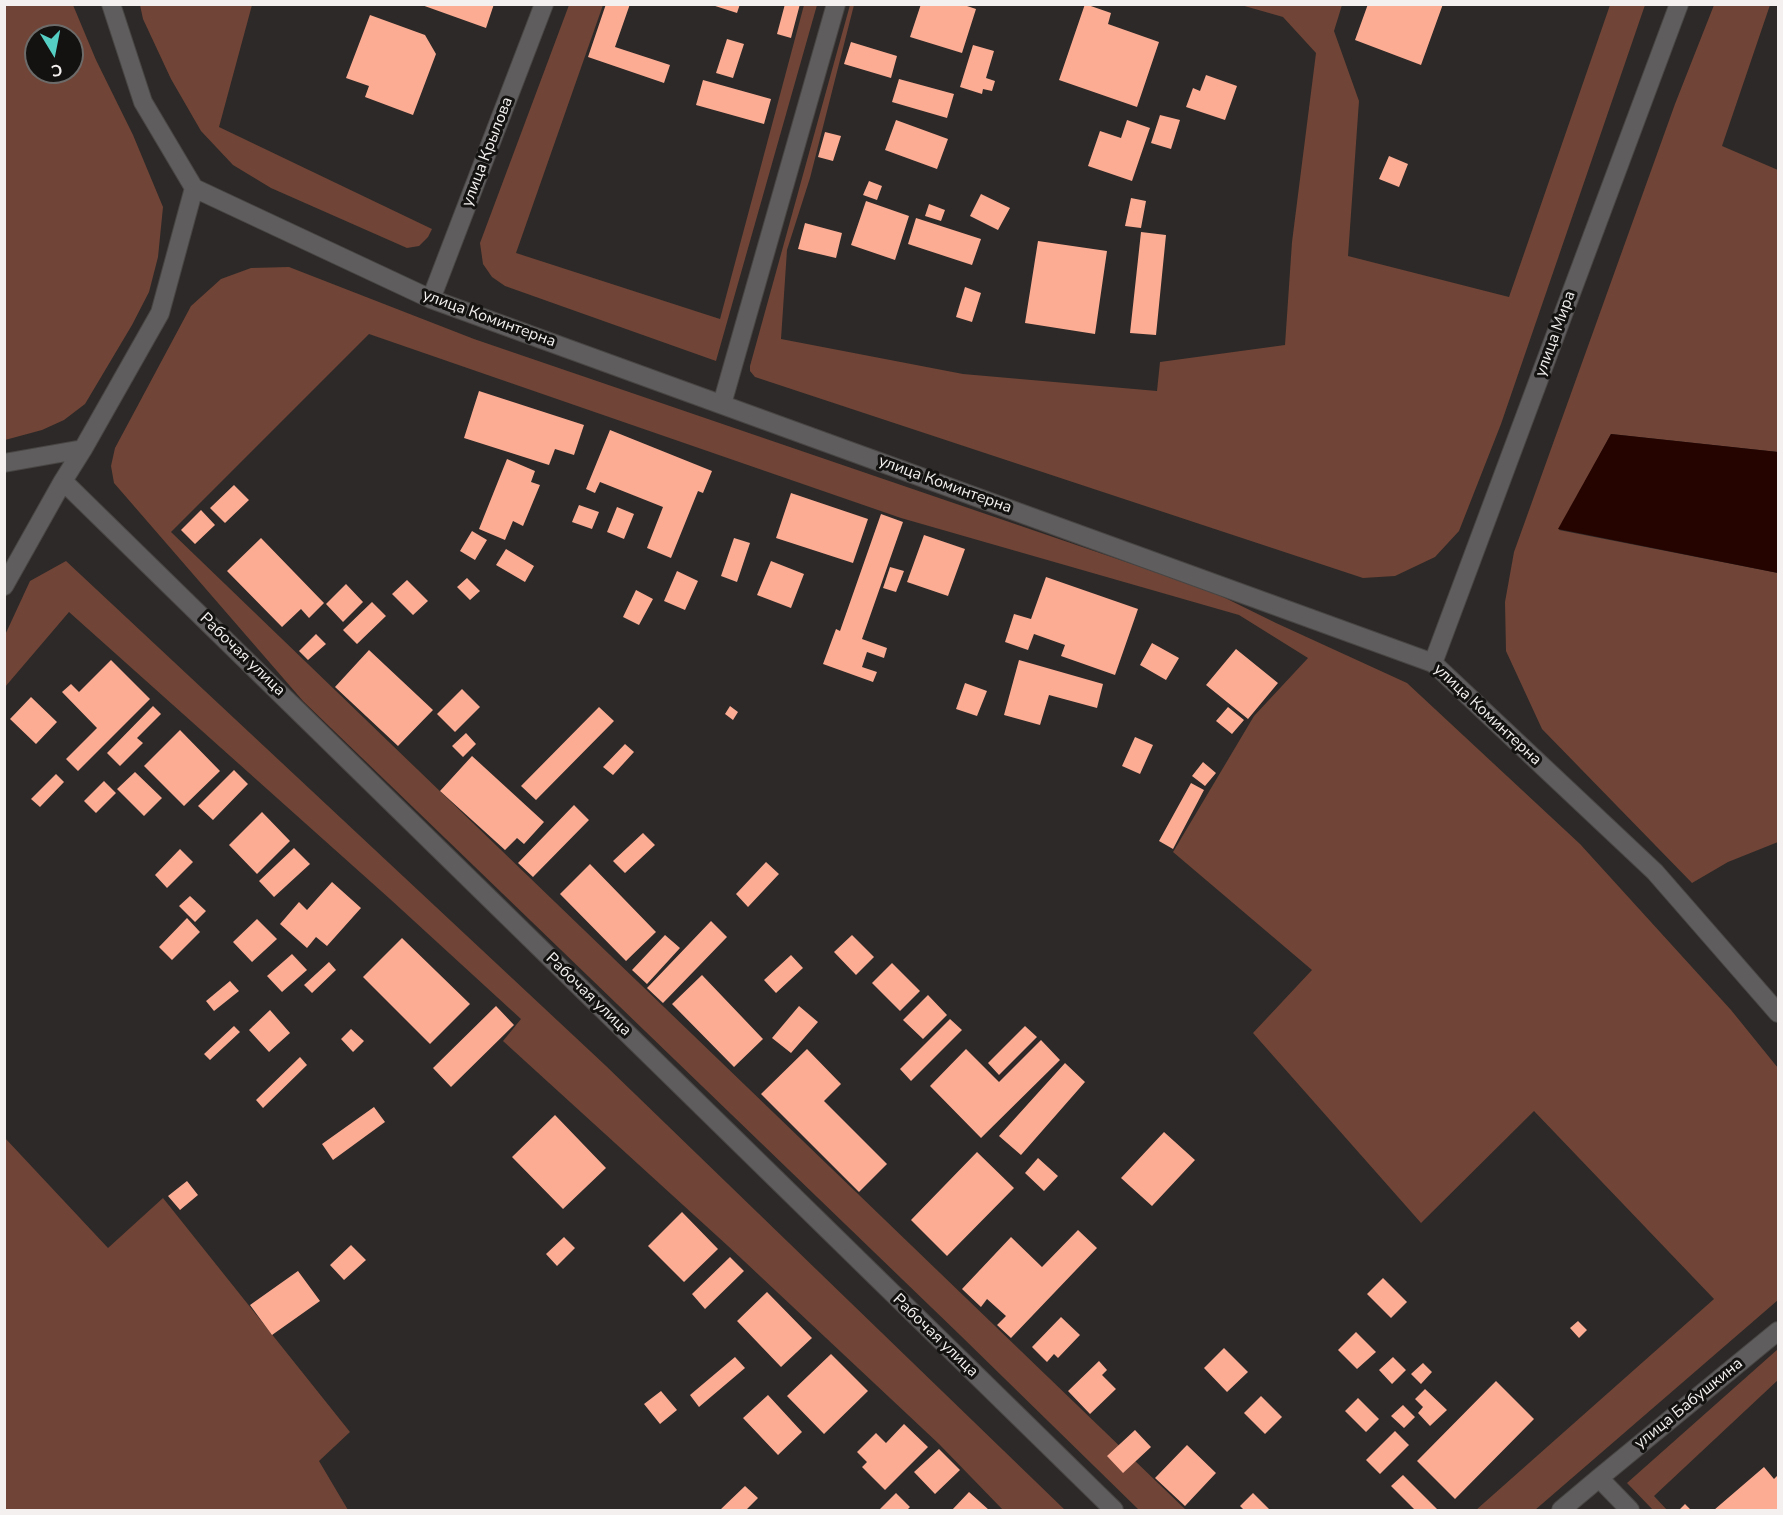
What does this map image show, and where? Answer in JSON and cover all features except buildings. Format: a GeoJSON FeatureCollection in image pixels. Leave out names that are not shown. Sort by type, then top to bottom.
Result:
{"type":"FeatureCollection","features":[{"type":"Feature","properties":{"kind":"street"},"geometry":{"type":"LineString","coordinates":[[4,586],[160,313],[194,188],[143,102],[111,4]]}},
{"type":"Feature","properties":{"kind":"street","name":"улица Крылова"},"geometry":{"type":"LineString","coordinates":[[431,299],[544,4]]}},
{"type":"Feature","properties":{"kind":"street"},"geometry":{"type":"LineString","coordinates":[[722,404],[836,4]]}},
{"type":"Feature","properties":{"kind":"street","name":"улица Мира"},"geometry":{"type":"LineString","coordinates":[[1433,663],[1679,4]]}},
{"type":"Feature","properties":{"kind":"street","name":"улица Коминтерна"},"geometry":{"type":"LineString","coordinates":[[194,188],[431,299],[1433,663],[1655,872],[1779,1013]]}},
{"type":"Feature","properties":{"kind":"street"},"geometry":{"type":"LineString","coordinates":[[4,463],[83,449]]}},
{"type":"Feature","properties":{"kind":"street","name":"Рабочая улица"},"geometry":{"type":"LineString","coordinates":[[63,481],[1114,1510]]}},
{"type":"Feature","properties":{"kind":"street","name":"улица Бабушкина"},"geometry":{"type":"LineString","coordinates":[[1561,1510],[1779,1331]]}},
{"type":"Feature","properties":{"kind":"street"},"geometry":{"type":"LineString","coordinates":[[1599,1478],[1630,1510]]}},
{"type":"Feature","properties":{"kind":"shaded area"},"geometry":{"type":"Polygon","coordinates":[[[5,4],[73,5],[81,24],[24,24],[24,84],[84,84],[84,31],[133,135],[163,207],[158,257],[149,292],[132,325],[85,404],[64,420],[42,430],[5,440],[5,4]]]}},
{"type":"Feature","properties":{"kind":"shaded area"},"geometry":{"type":"Polygon","coordinates":[[[140,5],[252,5],[219,127],[432,229],[428,237],[419,246],[407,248],[271,188],[233,165],[201,131],[171,79],[143,19],[140,5]]]}},
{"type":"Feature","properties":{"kind":"shaded area"},"geometry":{"type":"Polygon","coordinates":[[[569,5],[603,5],[516,253],[720,319],[804,5],[817,5],[716,361],[505,286],[492,277],[483,264],[480,243],[569,5]]]}},
{"type":"Feature","properties":{"kind":"shaded area"},"geometry":{"type":"Polygon","coordinates":[[[850,5],[854,5],[810,178],[787,250],[781,339],[963,374],[1157,391],[1160,362],[1285,345],[1292,242],[1316,53],[1283,17],[1241,5],[1342,5],[1334,31],[1359,101],[1348,256],[1509,297],[1610,5],[1645,5],[1501,424],[1459,531],[1435,557],[1395,576],[1363,578],[755,377],[750,371],[750,366],[850,5]]]}},
{"type":"Feature","properties":{"kind":"shaded area"},"geometry":{"type":"Polygon","coordinates":[[[1714,5],[1770,5],[1722,146],[1778,170],[1778,452],[1611,434],[1559,530],[1778,573],[1778,842],[1728,862],[1692,883],[1542,729],[1506,651],[1505,602],[1514,552],[1675,104],[1714,5]]]}},
{"type":"Feature","properties":{"kind":"shaded area"},"geometry":{"type":"Polygon","coordinates":[[[289,267],[474,339],[1211,591],[1407,683],[1580,844],[1731,1010],[1778,1068],[1778,1300],[1535,1510],[1476,1510],[1714,1299],[1534,1111],[1421,1223],[1253,1033],[1312,970],[1173,852],[1254,716],[1308,658],[1239,615],[901,518],[369,334],[171,532],[1186,1510],[1139,1510],[303,701],[114,483],[111,466],[115,448],[191,306],[221,279],[251,268],[289,267]]]}},
{"type":"Feature","properties":{"kind":"shaded area"},"geometry":{"type":"Polygon","coordinates":[[[1611,434],[1778,452],[1778,573],[1558,529],[1611,434]]]}},
{"type":"Feature","properties":{"kind":"shaded area"},"geometry":{"type":"Polygon","coordinates":[[[66,561],[605,1065],[1065,1510],[1003,1510],[939,1444],[728,1246],[503,1041],[521,1019],[69,612],[5,687],[5,635],[30,581],[66,561]]]}},
{"type":"Feature","properties":{"kind":"shaded area"},"geometry":{"type":"Polygon","coordinates":[[[5,1138],[108,1248],[163,1198],[350,1432],[319,1461],[348,1510],[5,1510],[5,1138]]]}},
{"type":"Feature","properties":{"kind":"shaded area"},"geometry":{"type":"Polygon","coordinates":[[[1778,1349],[1778,1380],[1654,1496],[1667,1510],[1653,1510],[1627,1483],[1778,1349]]]}}]}
